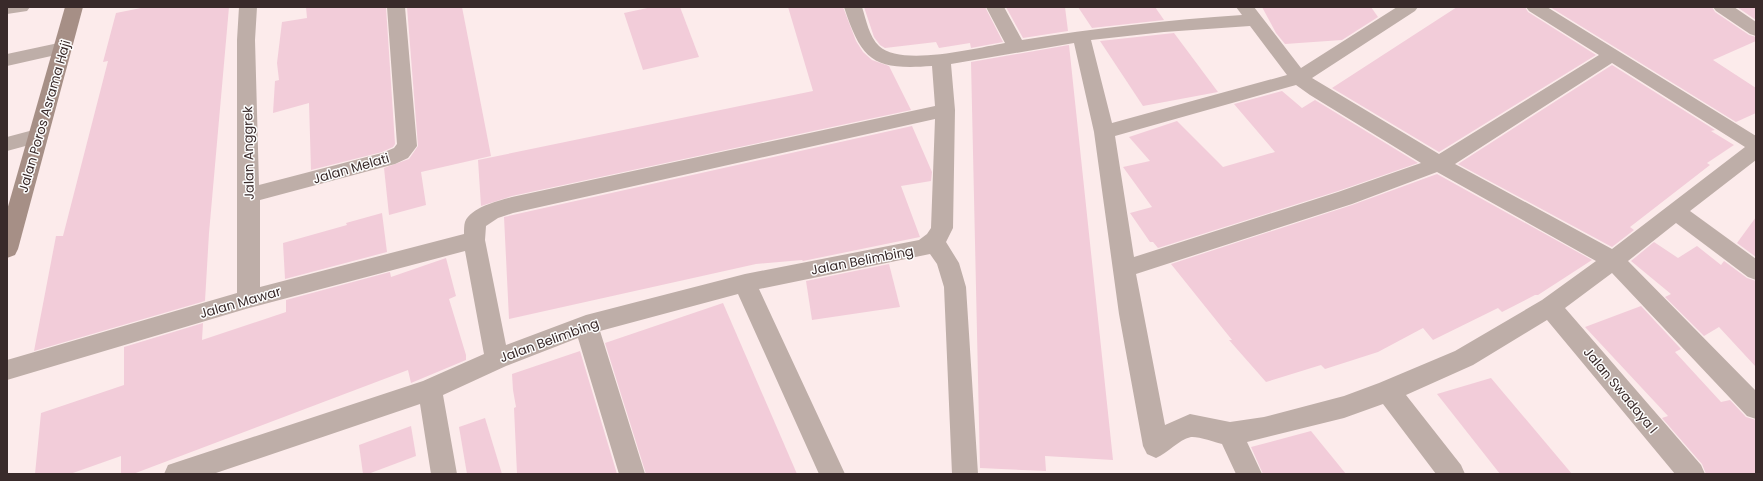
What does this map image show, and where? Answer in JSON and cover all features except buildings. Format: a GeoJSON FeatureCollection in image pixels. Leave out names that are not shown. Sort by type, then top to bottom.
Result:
{"type":"FeatureCollection","features":[{"type":"Feature","properties":{"kind":"street"},"geometry":{"type":"LineString","coordinates":[[7,9],[21,7]]}},
{"type":"Feature","properties":{"kind":"street","name":"Jalan Poros Asrama Haji"},"geometry":{"type":"LineString","coordinates":[[7,249],[74,7]]}},
{"type":"Feature","properties":{"kind":"street","name":"Jalan Anggrek"},"geometry":{"type":"LineString","coordinates":[[248,7],[246,40],[249,195],[249,299]]}},
{"type":"Feature","properties":{"kind":"street","name":"Jalan Melati"},"geometry":{"type":"LineString","coordinates":[[249,195],[388,159],[401,153],[407,146],[396,7]]}},
{"type":"Feature","properties":{"kind":"street"},"geometry":{"type":"LineString","coordinates":[[853,7],[866,44],[876,53],[886,58],[902,61],[941,60],[1081,36],[1164,26],[1250,13],[1299,78],[1317,91],[1439,164],[1613,260],[1756,408]]}},
{"type":"Feature","properties":{"kind":"street"},"geometry":{"type":"LineString","coordinates":[[995,7],[1016,47]]}},
{"type":"Feature","properties":{"kind":"street"},"geometry":{"type":"LineString","coordinates":[[1104,132],[1299,78],[1410,7]]}},
{"type":"Feature","properties":{"kind":"street"},"geometry":{"type":"LineString","coordinates":[[1535,7],[1756,145]]}},
{"type":"Feature","properties":{"kind":"street"},"geometry":{"type":"LineString","coordinates":[[1722,7],[1756,30]]}},
{"type":"Feature","properties":{"kind":"street"},"geometry":{"type":"LineString","coordinates":[[1081,36],[1104,132],[1131,314],[1156,446],[1172,434],[1190,425],[1230,434],[1264,428],[1344,407],[1388,391],[1464,358],[1550,307],[1676,212],[1756,149]]}},
{"type":"Feature","properties":{"kind":"street"},"geometry":{"type":"LineString","coordinates":[[7,60],[63,48]]}},
{"type":"Feature","properties":{"kind":"street"},"geometry":{"type":"LineString","coordinates":[[1124,269],[1345,198],[1439,164],[1612,56]]}},
{"type":"Feature","properties":{"kind":"street"},"geometry":{"type":"LineString","coordinates":[[941,60],[945,110],[942,228],[938,238],[932,243],[948,260],[955,287],[965,474]]}},
{"type":"Feature","properties":{"kind":"street"},"geometry":{"type":"LineString","coordinates":[[497,359],[474,240],[476,222],[490,212],[512,205],[945,110]]}},
{"type":"Feature","properties":{"kind":"street"},"geometry":{"type":"LineString","coordinates":[[7,144],[38,136]]}},
{"type":"Feature","properties":{"kind":"street"},"geometry":{"type":"LineString","coordinates":[[1676,212],[1756,271]]}},
{"type":"Feature","properties":{"kind":"street","name":"Jalan Mawar"},"geometry":{"type":"LineString","coordinates":[[7,370],[249,299],[474,240]]}},
{"type":"Feature","properties":{"kind":"street","name":"Jalan Belimbing"},"geometry":{"type":"LineString","coordinates":[[177,474],[224,466],[430,390],[497,359],[586,326],[745,283],[923,248],[932,243]]}},
{"type":"Feature","properties":{"kind":"street"},"geometry":{"type":"LineString","coordinates":[[745,283],[832,474]]}},
{"type":"Feature","properties":{"kind":"street","name":"Jalan Swadaya I"},"geometry":{"type":"LineString","coordinates":[[1550,307],[1692,474]]}},
{"type":"Feature","properties":{"kind":"street"},"geometry":{"type":"LineString","coordinates":[[586,326],[632,474]]}},
{"type":"Feature","properties":{"kind":"street"},"geometry":{"type":"LineString","coordinates":[[430,390],[444,474]]}},
{"type":"Feature","properties":{"kind":"street"},"geometry":{"type":"LineString","coordinates":[[1388,391],[1452,474]]}},
{"type":"Feature","properties":{"kind":"street"},"geometry":{"type":"LineString","coordinates":[[1230,434],[1249,474]]}}]}
